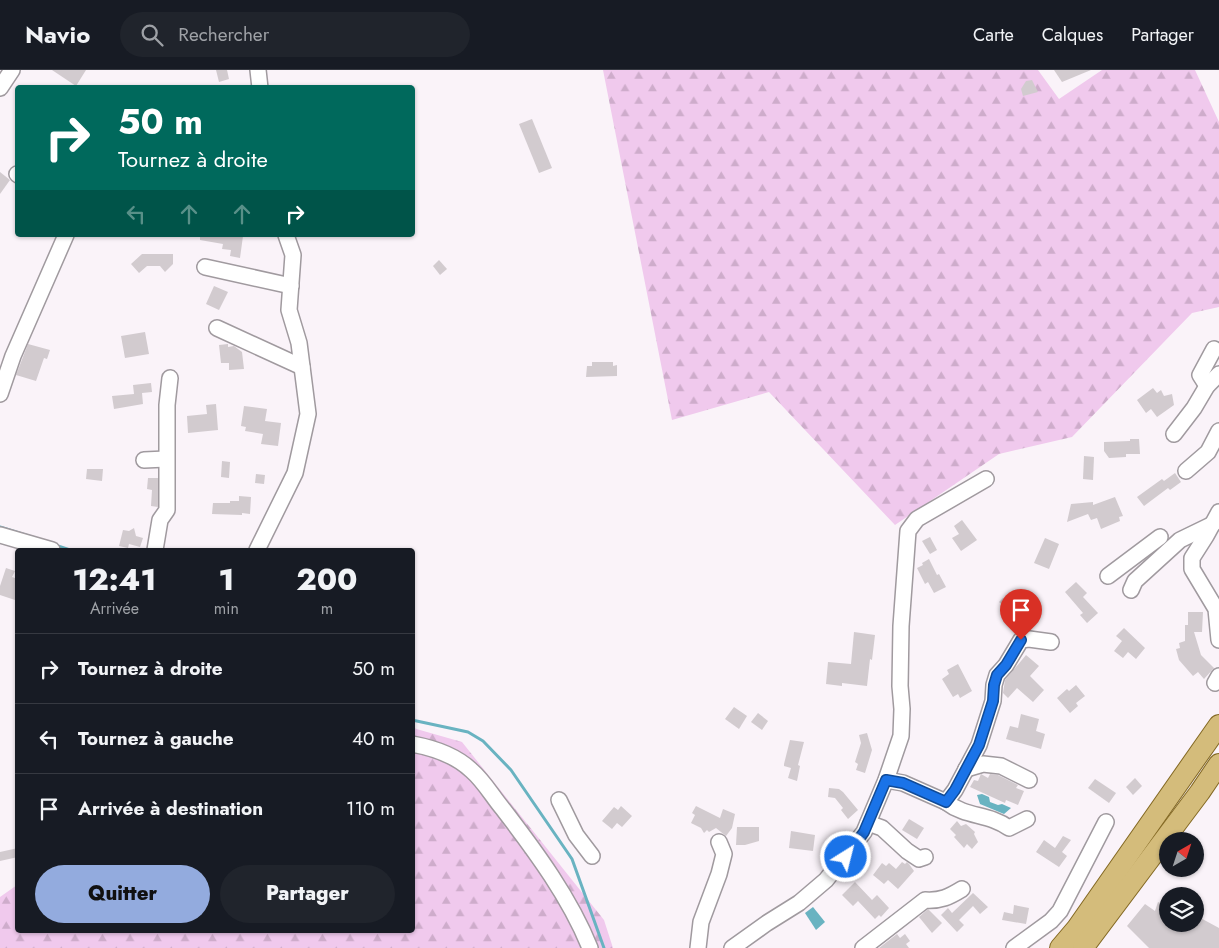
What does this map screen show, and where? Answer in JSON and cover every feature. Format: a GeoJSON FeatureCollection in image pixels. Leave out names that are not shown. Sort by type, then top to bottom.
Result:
{"type":"FeatureCollection","features":[{"type":"Feature","properties":{"kind":"main road"},"geometry":{"type":"LineString","coordinates":[[1060,948],[1077,928],[1219,725]]}},
{"type":"Feature","properties":{"kind":"main road"},"geometry":{"type":"LineString","coordinates":[[1083,948],[1219,764]]}},
{"type":"Feature","properties":{"kind":"street"},"geometry":{"type":"LineString","coordinates":[[0,88],[12,70]]}},
{"type":"Feature","properties":{"kind":"street"},"geometry":{"type":"LineString","coordinates":[[258,70],[260,85]]}},
{"type":"Feature","properties":{"kind":"street"},"geometry":{"type":"LineString","coordinates":[[0,394],[13,356],[65,237]]}},
{"type":"Feature","properties":{"kind":"street"},"geometry":{"type":"LineString","coordinates":[[258,548],[295,473],[308,414],[299,343],[289,310],[293,255],[287,237]]}},
{"type":"Feature","properties":{"kind":"street"},"geometry":{"type":"LineString","coordinates":[[205,267],[290,286]]}},
{"type":"Feature","properties":{"kind":"street"},"geometry":{"type":"LineString","coordinates":[[217,328],[302,367]]}},
{"type":"Feature","properties":{"kind":"street"},"geometry":{"type":"LineString","coordinates":[[1207,386],[1200,375],[1214,348]]}},
{"type":"Feature","properties":{"kind":"street"},"geometry":{"type":"LineString","coordinates":[[1174,434],[1194,408],[1207,386],[1219,374]]}},
{"type":"Feature","properties":{"kind":"street"},"geometry":{"type":"LineString","coordinates":[[155,548],[160,520],[167,510],[167,405],[170,378]]}},
{"type":"Feature","properties":{"kind":"street"},"geometry":{"type":"LineString","coordinates":[[1186,472],[1208,452],[1219,431]]}},
{"type":"Feature","properties":{"kind":"street"},"geometry":{"type":"LineString","coordinates":[[144,460],[166,459]]}},
{"type":"Feature","properties":{"kind":"street"},"geometry":{"type":"LineString","coordinates":[[732,948],[799,903],[826,880],[864,832],[886,780],[901,736],[901,626],[908,531],[917,519],[986,479]]}},
{"type":"Feature","properties":{"kind":"street"},"geometry":{"type":"LineString","coordinates":[[1128,588],[1180,540],[1216,518]]}},
{"type":"Feature","properties":{"kind":"street"},"geometry":{"type":"LineString","coordinates":[[1216,518],[1192,558],[1192,569],[1216,609],[1219,640]]}},
{"type":"Feature","properties":{"kind":"street"},"geometry":{"type":"LineString","coordinates":[[0,535],[45,548]]}},
{"type":"Feature","properties":{"kind":"street"},"geometry":{"type":"LineString","coordinates":[[1108,576],[1155,535],[1180,540]]}},
{"type":"Feature","properties":{"kind":"street"},"geometry":{"type":"LineString","coordinates":[[946,802],[955,790],[979,745],[993,701],[997,675],[1006,665],[1021,640],[1029,638],[1051,642]]}},
{"type":"Feature","properties":{"kind":"street"},"geometry":{"type":"LineString","coordinates":[[415,745],[432,748],[453,757],[471,770],[485,784],[526,840],[579,921],[590,948]]}},
{"type":"Feature","properties":{"kind":"street"},"geometry":{"type":"LineString","coordinates":[[966,768],[983,764],[1001,766],[1029,780]]}},
{"type":"Feature","properties":{"kind":"street"},"geometry":{"type":"LineString","coordinates":[[886,780],[903,783],[946,802],[957,811],[991,818],[1009,828],[1028,819]]}},
{"type":"Feature","properties":{"kind":"street"},"geometry":{"type":"LineString","coordinates":[[559,800],[576,835],[592,856]]}},
{"type":"Feature","properties":{"kind":"street"},"geometry":{"type":"LineString","coordinates":[[1014,948],[1051,921],[1060,911],[1106,822]]}},
{"type":"Feature","properties":{"kind":"street"},"geometry":{"type":"LineString","coordinates":[[868,823],[882,828],[907,851],[919,859],[925,857]]}},
{"type":"Feature","properties":{"kind":"street"},"geometry":{"type":"LineString","coordinates":[[698,948],[701,922],[719,874],[724,854],[719,842]]}},
{"type":"Feature","properties":{"kind":"street"},"geometry":{"type":"LineString","coordinates":[[863,948],[925,900],[937,901],[948,898],[962,889]]}},
{"type":"Feature","properties":{"kind":"green space"},"geometry":{"type":"Polygon","coordinates":[[[603,70],[1038,70],[1059,99],[1102,70],[1195,70],[1219,122],[1219,307],[1192,313],[1072,437],[999,454],[895,525],[769,392],[672,420],[603,70]]]}},
{"type":"Feature","properties":{"kind":"green space"},"geometry":{"type":"Polygon","coordinates":[[[415,729],[462,742],[604,920],[613,948],[0,948],[0,897],[15,886],[15,933],[415,933],[415,729]]]}},
{"type":"Feature","properties":{"kind":"water"},"geometry":{"type":"Polygon","coordinates":[[[982,794],[989,797],[990,802],[1011,808],[1004,814],[980,804],[977,795],[982,794]]]}},
{"type":"Feature","properties":{"kind":"water"},"geometry":{"type":"Polygon","coordinates":[[[813,907],[825,922],[816,930],[805,913],[813,907]]]}},
{"type":"Feature","properties":{"kind":"building"},"geometry":{"type":"Polygon","coordinates":[[[52,70],[86,70],[77,85],[52,70]]]}},
{"type":"Feature","properties":{"kind":"building"},"geometry":{"type":"Polygon","coordinates":[[[216,70],[227,70],[229,79],[219,82],[216,70]]]}},
{"type":"Feature","properties":{"kind":"building"},"geometry":{"type":"Polygon","coordinates":[[[1054,70],[1091,70],[1062,82],[1054,70]]]}},
{"type":"Feature","properties":{"kind":"building"},"geometry":{"type":"Polygon","coordinates":[[[1032,80],[1038,92],[1023,96],[1021,89],[1026,81],[1032,80]]]}},
{"type":"Feature","properties":{"kind":"building"},"geometry":{"type":"Polygon","coordinates":[[[532,119],[552,168],[539,173],[519,124],[532,119]]]}},
{"type":"Feature","properties":{"kind":"building"},"geometry":{"type":"Polygon","coordinates":[[[0,172],[10,180],[0,194],[0,172]]]}},
{"type":"Feature","properties":{"kind":"building"},"geometry":{"type":"Polygon","coordinates":[[[200,237],[243,237],[240,258],[230,256],[231,250],[222,249],[223,244],[200,240],[200,237]]]}},
{"type":"Feature","properties":{"kind":"building"},"geometry":{"type":"Polygon","coordinates":[[[142,254],[173,254],[173,264],[165,272],[160,266],[147,266],[139,273],[131,264],[142,254]]]}},
{"type":"Feature","properties":{"kind":"building"},"geometry":{"type":"Polygon","coordinates":[[[439,260],[447,269],[440,275],[433,266],[439,260]]]}},
{"type":"Feature","properties":{"kind":"building"},"geometry":{"type":"Polygon","coordinates":[[[214,286],[228,292],[219,310],[206,304],[214,286]]]}},
{"type":"Feature","properties":{"kind":"building"},"geometry":{"type":"Polygon","coordinates":[[[145,332],[149,354],[125,358],[121,336],[145,332]]]}},
{"type":"Feature","properties":{"kind":"building"},"geometry":{"type":"Polygon","coordinates":[[[28,344],[50,350],[47,359],[44,358],[36,381],[16,375],[28,344]]]}},
{"type":"Feature","properties":{"kind":"building"},"geometry":{"type":"Polygon","coordinates":[[[228,344],[228,347],[234,346],[242,352],[244,369],[229,370],[229,363],[221,363],[219,345],[228,344]]]}},
{"type":"Feature","properties":{"kind":"building"},"geometry":{"type":"Polygon","coordinates":[[[592,362],[613,362],[613,366],[617,365],[617,376],[586,377],[587,366],[592,366],[592,362]]]}},
{"type":"Feature","properties":{"kind":"building"},"geometry":{"type":"Polygon","coordinates":[[[151,383],[152,392],[142,393],[143,404],[114,409],[112,396],[134,394],[133,385],[151,383]]]}},
{"type":"Feature","properties":{"kind":"building"},"geometry":{"type":"Polygon","coordinates":[[[1153,388],[1157,393],[1161,390],[1164,396],[1172,394],[1174,405],[1157,417],[1151,409],[1146,413],[1137,400],[1153,388]]]}},
{"type":"Feature","properties":{"kind":"building"},"geometry":{"type":"Polygon","coordinates":[[[216,404],[218,430],[188,433],[187,416],[207,414],[206,405],[216,404]]]}},
{"type":"Feature","properties":{"kind":"building"},"geometry":{"type":"Polygon","coordinates":[[[244,406],[267,409],[265,421],[281,423],[278,446],[261,444],[263,434],[245,431],[246,427],[241,426],[244,406]]]}},
{"type":"Feature","properties":{"kind":"building"},"geometry":{"type":"Polygon","coordinates":[[[1130,439],[1139,439],[1140,454],[1126,454],[1126,457],[1109,458],[1104,451],[1104,442],[1130,441],[1130,439]]]}},
{"type":"Feature","properties":{"kind":"building"},"geometry":{"type":"Polygon","coordinates":[[[1084,456],[1094,457],[1093,480],[1083,479],[1084,456]]]}},
{"type":"Feature","properties":{"kind":"building"},"geometry":{"type":"Polygon","coordinates":[[[222,461],[230,462],[229,478],[221,477],[222,461]]]}},
{"type":"Feature","properties":{"kind":"building"},"geometry":{"type":"Polygon","coordinates":[[[87,469],[103,469],[102,481],[86,479],[87,469]]]}},
{"type":"Feature","properties":{"kind":"building"},"geometry":{"type":"Polygon","coordinates":[[[1175,473],[1181,482],[1170,490],[1168,488],[1144,506],[1137,497],[1162,479],[1164,481],[1175,473]]]}},
{"type":"Feature","properties":{"kind":"building"},"geometry":{"type":"Polygon","coordinates":[[[256,474],[265,475],[264,484],[255,483],[256,474]]]}},
{"type":"Feature","properties":{"kind":"building"},"geometry":{"type":"Polygon","coordinates":[[[148,478],[158,478],[158,507],[151,506],[152,490],[147,489],[148,478]]]}},
{"type":"Feature","properties":{"kind":"building"},"geometry":{"type":"Polygon","coordinates":[[[239,496],[251,497],[250,514],[212,514],[213,503],[239,501],[239,496]]]}},
{"type":"Feature","properties":{"kind":"building"},"geometry":{"type":"Polygon","coordinates":[[[1115,497],[1123,516],[1119,517],[1120,521],[1101,529],[1097,518],[1091,520],[1088,514],[1067,522],[1071,504],[1093,502],[1093,505],[1115,497]]]}},
{"type":"Feature","properties":{"kind":"building"},"geometry":{"type":"Polygon","coordinates":[[[962,520],[977,540],[961,551],[952,538],[959,534],[954,526],[962,520]]]}},
{"type":"Feature","properties":{"kind":"building"},"geometry":{"type":"Polygon","coordinates":[[[134,528],[136,536],[143,538],[140,547],[129,544],[128,548],[119,546],[123,530],[129,531],[134,528]]]}},
{"type":"Feature","properties":{"kind":"building"},"geometry":{"type":"Polygon","coordinates":[[[930,537],[937,550],[930,554],[922,541],[930,537]]]}},
{"type":"Feature","properties":{"kind":"building"},"geometry":{"type":"Polygon","coordinates":[[[1045,538],[1059,544],[1049,569],[1034,563],[1045,538]]]}},
{"type":"Feature","properties":{"kind":"building"},"geometry":{"type":"Polygon","coordinates":[[[929,559],[946,587],[934,593],[928,582],[925,584],[917,568],[929,559]]]}},
{"type":"Feature","properties":{"kind":"building"},"geometry":{"type":"Polygon","coordinates":[[[6,568],[15,571],[12,577],[15,578],[15,600],[0,595],[0,586],[6,568]]]}},
{"type":"Feature","properties":{"kind":"building"},"geometry":{"type":"Polygon","coordinates":[[[1076,582],[1087,593],[1083,597],[1098,613],[1087,623],[1080,615],[1083,613],[1065,592],[1076,582]]]}},
{"type":"Feature","properties":{"kind":"building"},"geometry":{"type":"Polygon","coordinates":[[[1003,598],[1029,616],[1024,624],[999,602],[1003,598]]]}},
{"type":"Feature","properties":{"kind":"building"},"geometry":{"type":"Polygon","coordinates":[[[1188,612],[1203,612],[1202,632],[1194,632],[1201,655],[1214,668],[1204,679],[1198,672],[1193,676],[1179,660],[1176,649],[1180,648],[1179,643],[1185,641],[1185,625],[1188,625],[1188,612]]]}},
{"type":"Feature","properties":{"kind":"building"},"geometry":{"type":"Polygon","coordinates":[[[1124,628],[1145,648],[1136,659],[1128,652],[1123,658],[1114,651],[1122,641],[1116,636],[1124,628]]]}},
{"type":"Feature","properties":{"kind":"building"},"geometry":{"type":"Polygon","coordinates":[[[854,632],[875,635],[867,686],[842,683],[842,686],[826,684],[828,662],[851,664],[854,632]]]}},
{"type":"Feature","properties":{"kind":"building"},"geometry":{"type":"Polygon","coordinates":[[[1026,655],[1039,666],[1030,676],[1044,690],[1033,702],[1017,688],[1008,698],[1003,693],[1005,680],[1026,655]]]}},
{"type":"Feature","properties":{"kind":"building"},"geometry":{"type":"Polygon","coordinates":[[[958,664],[972,691],[960,698],[958,694],[953,697],[942,679],[949,674],[947,670],[958,664]]]}},
{"type":"Feature","properties":{"kind":"building"},"geometry":{"type":"Polygon","coordinates":[[[1076,685],[1085,696],[1076,703],[1078,706],[1070,713],[1057,698],[1067,689],[1069,691],[1076,685]]]}},
{"type":"Feature","properties":{"kind":"building"},"geometry":{"type":"Polygon","coordinates":[[[734,707],[747,716],[739,729],[725,719],[734,707]]]}},
{"type":"Feature","properties":{"kind":"building"},"geometry":{"type":"Polygon","coordinates":[[[758,713],[768,721],[762,730],[751,722],[758,713]]]}},
{"type":"Feature","properties":{"kind":"building"},"geometry":{"type":"Polygon","coordinates":[[[1021,714],[1039,719],[1036,731],[1045,734],[1041,749],[1006,739],[1010,726],[1018,728],[1021,714]]]}},
{"type":"Feature","properties":{"kind":"building"},"geometry":{"type":"Polygon","coordinates":[[[867,733],[872,750],[865,773],[856,770],[858,764],[855,762],[861,743],[859,735],[867,733]]]}},
{"type":"Feature","properties":{"kind":"building"},"geometry":{"type":"Polygon","coordinates":[[[790,740],[804,742],[798,765],[800,766],[797,781],[788,778],[791,768],[784,766],[790,740]]]}},
{"type":"Feature","properties":{"kind":"building"},"geometry":{"type":"Polygon","coordinates":[[[981,774],[988,778],[990,774],[998,775],[1018,785],[1016,788],[1024,791],[1018,805],[1006,800],[1005,803],[970,787],[974,780],[978,781],[981,774]]]}},
{"type":"Feature","properties":{"kind":"building"},"geometry":{"type":"Polygon","coordinates":[[[1135,778],[1142,786],[1133,795],[1126,787],[1135,778]]]}},
{"type":"Feature","properties":{"kind":"building"},"geometry":{"type":"Polygon","coordinates":[[[1095,779],[1116,793],[1109,803],[1088,788],[1095,779]]]}},
{"type":"Feature","properties":{"kind":"building"},"geometry":{"type":"Polygon","coordinates":[[[829,788],[839,789],[843,792],[858,810],[848,819],[841,810],[843,808],[835,798],[828,797],[829,788]]]}},
{"type":"Feature","properties":{"kind":"building"},"geometry":{"type":"Polygon","coordinates":[[[621,806],[632,816],[622,827],[617,823],[612,829],[602,821],[614,807],[618,810],[621,806]]]}},
{"type":"Feature","properties":{"kind":"building"},"geometry":{"type":"Polygon","coordinates":[[[696,806],[720,818],[723,809],[735,814],[732,828],[726,836],[716,828],[709,832],[707,830],[704,833],[701,828],[691,823],[695,815],[692,813],[696,806]]]}},
{"type":"Feature","properties":{"kind":"building"},"geometry":{"type":"Polygon","coordinates":[[[909,819],[924,828],[917,839],[902,830],[909,819]]]}},
{"type":"Feature","properties":{"kind":"building"},"geometry":{"type":"Polygon","coordinates":[[[957,821],[961,826],[966,824],[975,832],[974,834],[978,842],[972,849],[967,844],[964,848],[954,837],[956,835],[950,829],[957,821]]]}},
{"type":"Feature","properties":{"kind":"building"},"geometry":{"type":"Polygon","coordinates":[[[737,827],[759,827],[759,841],[745,845],[736,845],[737,827]]]}},
{"type":"Feature","properties":{"kind":"building"},"geometry":{"type":"Polygon","coordinates":[[[791,831],[815,835],[813,851],[789,848],[791,831]]]}},
{"type":"Feature","properties":{"kind":"building"},"geometry":{"type":"Polygon","coordinates":[[[1063,836],[1071,840],[1062,852],[1067,856],[1059,867],[1036,852],[1044,840],[1055,848],[1063,836]]]}},
{"type":"Feature","properties":{"kind":"building"},"geometry":{"type":"Polygon","coordinates":[[[15,849],[15,858],[0,861],[0,852],[15,849]]]}},
{"type":"Feature","properties":{"kind":"building"},"geometry":{"type":"Polygon","coordinates":[[[902,862],[905,864],[907,862],[914,871],[898,889],[888,880],[884,884],[873,875],[882,863],[886,866],[889,863],[896,869],[902,862]]]}},
{"type":"Feature","properties":{"kind":"building"},"geometry":{"type":"Polygon","coordinates":[[[855,882],[872,900],[877,895],[889,908],[881,917],[879,915],[875,919],[858,901],[853,906],[842,895],[855,882]]]}},
{"type":"Feature","properties":{"kind":"building"},"geometry":{"type":"Polygon","coordinates":[[[973,893],[988,907],[980,914],[973,906],[959,920],[964,925],[957,932],[941,915],[948,908],[952,913],[973,893]]]}},
{"type":"Feature","properties":{"kind":"building"},"geometry":{"type":"Polygon","coordinates":[[[1158,902],[1159,932],[1204,932],[1204,920],[1219,928],[1219,948],[1149,948],[1127,926],[1145,904],[1155,911],[1158,902]]]}},
{"type":"Feature","properties":{"kind":"building"},"geometry":{"type":"Polygon","coordinates":[[[1014,905],[1029,908],[1026,924],[1002,920],[1004,912],[1013,914],[1014,905]]]}},
{"type":"Feature","properties":{"kind":"building"},"geometry":{"type":"Polygon","coordinates":[[[928,909],[942,923],[932,933],[919,917],[928,909]]]}},
{"type":"Feature","properties":{"kind":"building"},"geometry":{"type":"Polygon","coordinates":[[[897,934],[900,938],[905,934],[910,941],[906,944],[909,948],[879,948],[897,934]]]}},
{"type":"Feature","properties":{"kind":"waterway"},"geometry":{"type":"LineString","coordinates":[[0,527],[35,538]]}},
{"type":"Feature","properties":{"kind":"waterway"},"geometry":{"type":"LineString","coordinates":[[55,545],[64,548]]}},
{"type":"Feature","properties":{"kind":"waterway"},"geometry":{"type":"LineString","coordinates":[[415,721],[468,732],[483,741],[511,770],[572,859],[604,948]]}},
{"type":"Feature","properties":{"kind":"route"},"geometry":{"type":"LineString","coordinates":[[846,857],[864,832],[886,780],[903,783],[946,802],[955,790],[979,745],[993,701],[997,675],[1006,665],[1021,640]]}}]}
